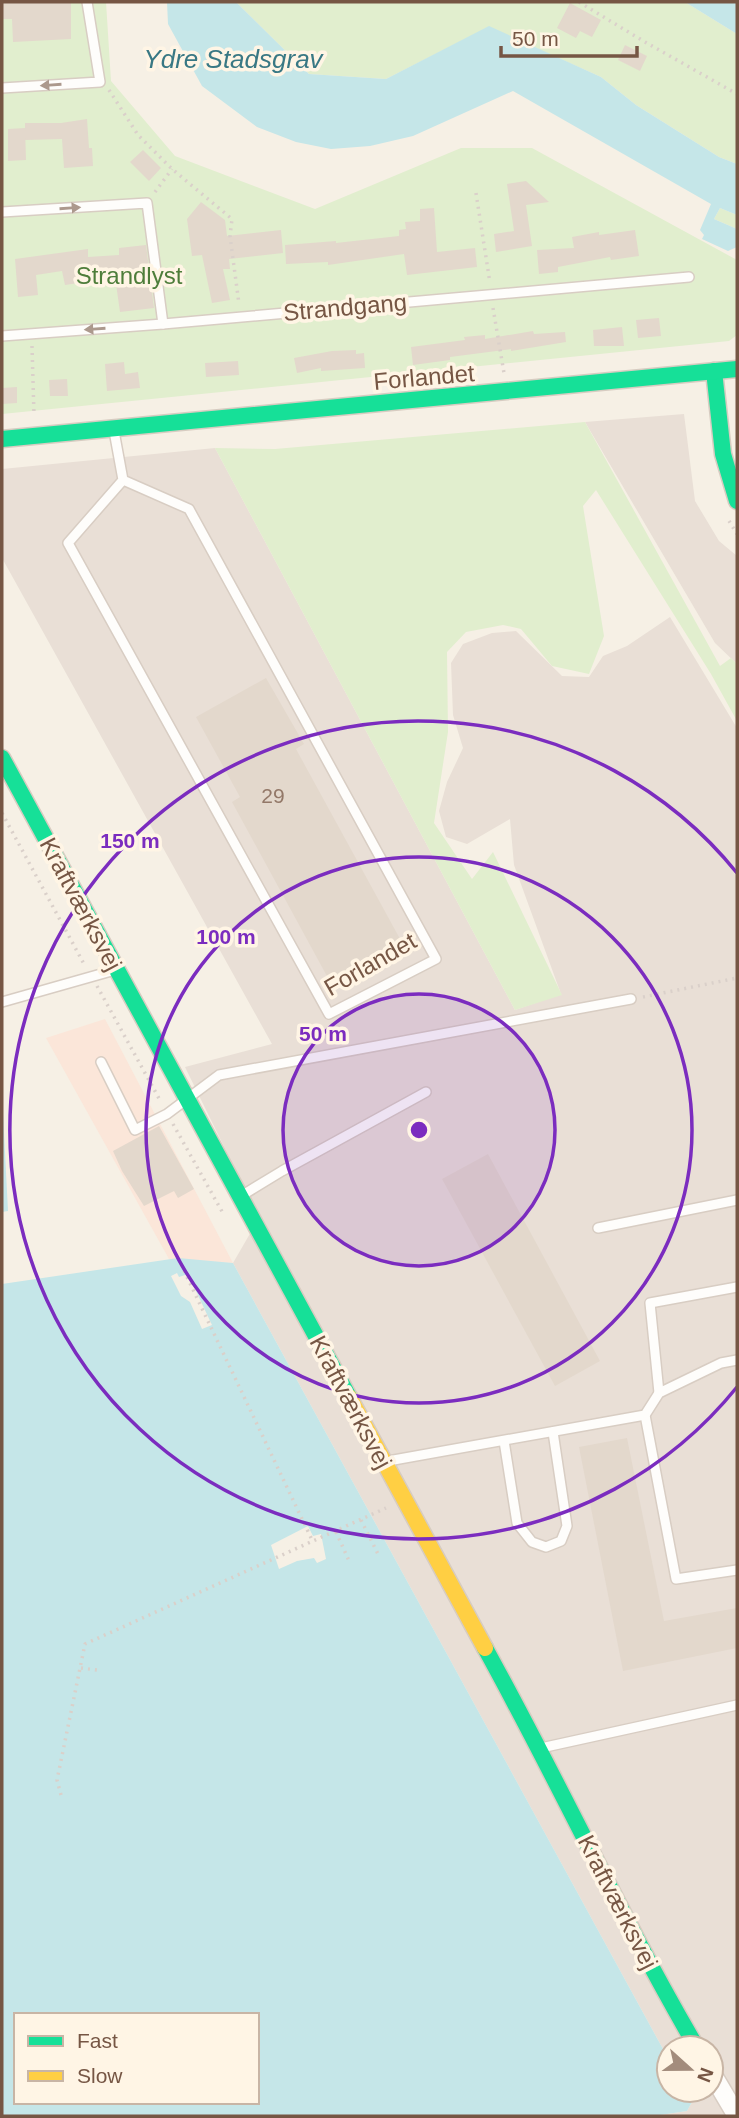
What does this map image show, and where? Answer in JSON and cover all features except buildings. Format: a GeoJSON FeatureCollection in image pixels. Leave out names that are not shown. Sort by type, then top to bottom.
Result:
{"type":"FeatureCollection","features":[{"type":"Feature","properties":{"kind":"street","name":"Forlandet"},"geometry":{"type":"LineString","coordinates":[[2,439],[737,369]]}},
{"type":"Feature","properties":{"kind":"street"},"geometry":{"type":"LineString","coordinates":[[714,371],[724,465],[737,501]]}},
{"type":"Feature","properties":{"kind":"street","name":"Kraftværksvej"},"geometry":{"type":"LineString","coordinates":[[2,758],[540,1748],[661,1986],[689,2034]]}},
{"type":"Feature","properties":{"kind":"street"},"geometry":{"type":"LineString","coordinates":[[725,2096],[737,2116]]}},
{"type":"Feature","properties":{"kind":"lane"},"geometry":{"type":"LineString","coordinates":[[2,88],[100,82],[87,2]]}},
{"type":"Feature","properties":{"kind":"lane"},"geometry":{"type":"LineString","coordinates":[[2,212],[147,202],[163,324]]}},
{"type":"Feature","properties":{"kind":"lane","name":"Strandgang"},"geometry":{"type":"LineString","coordinates":[[2,335],[163,324],[689,277]]}},
{"type":"Feature","properties":{"kind":"lane"},"geometry":{"type":"LineString","coordinates":[[114,429],[123,480]]}},
{"type":"Feature","properties":{"kind":"lane","name":"Forlandet"},"geometry":{"type":"LineString","coordinates":[[123,480],[189,509],[436,959],[329,1014],[68,543],[123,480]]}},
{"type":"Feature","properties":{"kind":"lane"},"geometry":{"type":"LineString","coordinates":[[2,1002],[116,970]]}},
{"type":"Feature","properties":{"kind":"lane"},"geometry":{"type":"LineString","coordinates":[[101,1062],[135,1130],[167,1114],[219,1075],[631,999]]}},
{"type":"Feature","properties":{"kind":"lane"},"geometry":{"type":"LineString","coordinates":[[240,1197],[426,1092]]}},
{"type":"Feature","properties":{"kind":"lane"},"geometry":{"type":"LineString","coordinates":[[598,1228],[737,1199]]}},
{"type":"Feature","properties":{"kind":"lane"},"geometry":{"type":"LineString","coordinates":[[659,1393],[650,1303],[737,1287]]}},
{"type":"Feature","properties":{"kind":"lane"},"geometry":{"type":"LineString","coordinates":[[737,1360],[721,1363],[659,1393],[645,1415],[676,1579],[737,1570]]}},
{"type":"Feature","properties":{"kind":"lane"},"geometry":{"type":"LineString","coordinates":[[383,1462],[645,1415]]}},
{"type":"Feature","properties":{"kind":"lane"},"geometry":{"type":"LineString","coordinates":[[504,1441],[517,1523],[532,1542],[546,1547],[561,1541],[567,1526],[553,1432]]}},
{"type":"Feature","properties":{"kind":"lane"},"geometry":{"type":"LineString","coordinates":[[540,1748],[737,1705]]}},
{"type":"Feature","properties":{"kind":"path"},"geometry":{"type":"LineString","coordinates":[[579,2],[645,43],[737,94]]}},
{"type":"Feature","properties":{"kind":"path"},"geometry":{"type":"LineString","coordinates":[[100,82],[109,90],[138,135],[172,169],[232,219],[230,236],[241,317]]}},
{"type":"Feature","properties":{"kind":"path"},"geometry":{"type":"LineString","coordinates":[[147,202],[172,169]]}},
{"type":"Feature","properties":{"kind":"path"},"geometry":{"type":"LineString","coordinates":[[32,333],[35,436]]}},
{"type":"Feature","properties":{"kind":"path"},"geometry":{"type":"LineString","coordinates":[[631,999],[737,978]]}},
{"type":"Feature","properties":{"kind":"path"},"geometry":{"type":"LineString","coordinates":[[178,1258],[313,1542]]}},
{"type":"Feature","properties":{"kind":"path"},"geometry":{"type":"LineString","coordinates":[[61,1795],[57,1780],[85,1644],[387,1507]]}},
{"type":"Feature","properties":{"kind":"path"},"geometry":{"type":"LineString","coordinates":[[361,1520],[378,1554]]}},
{"type":"Feature","properties":{"kind":"path"},"geometry":{"type":"LineString","coordinates":[[336,1532],[350,1563]]}},
{"type":"Feature","properties":{"kind":"path"},"geometry":{"type":"LineString","coordinates":[[81,1668],[97,1670]]}},
{"type":"Feature","properties":{"kind":"shaded area"},"geometry":{"type":"Polygon","coordinates":[[[684,414],[695,501],[719,541],[737,556],[737,664],[715,643],[585,422],[684,414]]]}},
{"type":"Feature","properties":{"kind":"shaded area"},"geometry":{"type":"Polygon","coordinates":[[[215,448],[515,1010],[561,994],[514,865],[510,819],[467,844],[446,837],[439,811],[447,782],[463,748],[453,715],[451,663],[463,644],[492,633],[516,631],[562,676],[589,677],[603,656],[627,646],[670,617],[737,728],[737,2116],[654,2116],[687,2111],[691,2104],[725,2104],[725,2034],[655,2034],[233,1263],[259,1218],[185,1067],[272,1044],[2,558],[2,469],[215,448]]]}},
{"type":"Feature","properties":{"kind":"shaded area"},"geometry":{"type":"Polygon","coordinates":[[[105,1019],[233,1263],[169,1259],[46,1038],[105,1019]]]}},
{"type":"Feature","properties":{"kind":"green space","name":"Strandlyst"},"geometry":{"type":"Polygon","coordinates":[[[2,2],[106,2],[111,81],[175,156],[315,209],[461,148],[532,148],[737,260],[737,335],[729,341],[2,414],[2,2]]]}},
{"type":"Feature","properties":{"kind":"green space"},"geometry":{"type":"Polygon","coordinates":[[[236,2],[685,2],[737,34],[737,164],[719,157],[636,105],[601,77],[489,27],[386,79],[309,74],[236,2]]]}},
{"type":"Feature","properties":{"kind":"green space"},"geometry":{"type":"Polygon","coordinates":[[[720,208],[737,215],[737,229],[714,219],[720,208]]]}},
{"type":"Feature","properties":{"kind":"green space"},"geometry":{"type":"Polygon","coordinates":[[[585,422],[720,666],[731,658],[737,664],[737,721],[711,674],[596,490],[583,506],[604,636],[589,674],[552,666],[521,629],[503,625],[466,632],[447,652],[448,732],[434,823],[472,879],[493,852],[562,995],[515,1010],[215,448],[275,449],[585,422]]]}},
{"type":"Feature","properties":{"kind":"water","name":"Ydre Stadsgrav"},"geometry":{"type":"Polygon","coordinates":[[[167,2],[236,2],[309,74],[386,79],[489,26],[601,77],[636,105],[719,157],[737,164],[737,215],[720,208],[714,219],[737,229],[737,247],[728,251],[702,239],[704,235],[700,230],[711,204],[513,91],[413,136],[370,146],[331,149],[296,142],[257,127],[202,86],[168,24],[167,2]]]}},
{"type":"Feature","properties":{"kind":"water"},"geometry":{"type":"Polygon","coordinates":[[[685,2],[737,2],[737,34],[685,2]]]}},
{"type":"Feature","properties":{"kind":"water"},"geometry":{"type":"Polygon","coordinates":[[[2,1094],[8,1211],[2,1212],[2,1094]]]}},
{"type":"Feature","properties":{"kind":"water"},"geometry":{"type":"Polygon","coordinates":[[[178,1258],[233,1263],[655,2034],[655,2104],[691,2104],[687,2111],[654,2116],[2,2116],[2,1284],[178,1258]]]}},
{"type":"Feature","properties":{"kind":"pier"},"geometry":{"type":"Polygon","coordinates":[[[177,1273],[179,1277],[188,1274],[212,1325],[202,1329],[190,1302],[181,1296],[171,1276],[177,1273]]]}},
{"type":"Feature","properties":{"kind":"pier"},"geometry":{"type":"Polygon","coordinates":[[[308,1526],[313,1536],[321,1534],[326,1559],[317,1563],[314,1558],[297,1561],[279,1569],[271,1545],[308,1526]]]}},
{"type":"Feature","properties":{"kind":"traffic: fast"},"geometry":{"type":"LineString","coordinates":[[2,439],[737,369]]}},
{"type":"Feature","properties":{"kind":"traffic: fast"},"geometry":{"type":"LineString","coordinates":[[714,371],[723,454],[737,501]]}},
{"type":"Feature","properties":{"kind":"traffic: fast"},"geometry":{"type":"LineString","coordinates":[[2,758],[349,1397]]}},
{"type":"Feature","properties":{"kind":"traffic: fast"},"geometry":{"type":"LineString","coordinates":[[485,1648],[689,2034]]}},
{"type":"Feature","properties":{"kind":"traffic: slow"},"geometry":{"type":"LineString","coordinates":[[349,1397],[485,1648]]}}]}
